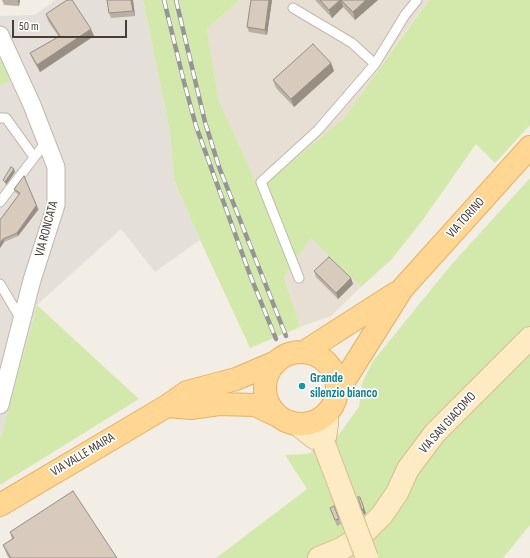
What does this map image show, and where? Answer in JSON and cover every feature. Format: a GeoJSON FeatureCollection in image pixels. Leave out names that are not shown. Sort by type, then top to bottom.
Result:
{"type":"FeatureCollection","features":[{"type":"Feature","properties":{"kind":"main road","name":"VIA TORINO"},"geometry":{"type":"LineString","coordinates":[[331,404],[402,289],[530,147]]}},
{"type":"Feature","properties":{"kind":"main road","name":"VIA TORINO"},"geometry":{"type":"LineString","coordinates":[[304,352],[402,289]]}},
{"type":"Feature","properties":{"kind":"main road","name":"VIA SAN GIACOMO"},"geometry":{"type":"LineString","coordinates":[[319,558],[341,549],[360,538],[382,515],[396,493],[408,469],[435,433],[530,338]]}},
{"type":"Feature","properties":{"kind":"main road"},"geometry":{"type":"LineString","coordinates":[[324,444],[270,407],[265,395],[265,383],[268,372],[276,362],[284,356],[304,352],[316,356],[326,362],[333,372],[336,382],[324,444],[367,558]]}},
{"type":"Feature","properties":{"kind":"main road","name":"VIA VALLE MAIRA"},"geometry":{"type":"LineString","coordinates":[[0,505],[167,406],[187,392],[236,378],[276,362]]}},
{"type":"Feature","properties":{"kind":"main road"},"geometry":{"type":"LineString","coordinates":[[167,406],[191,408],[219,404],[255,405],[287,420],[308,424],[318,420],[331,404]]}},
{"type":"Feature","properties":{"kind":"street","name":"VIA RONCATA"},"geometry":{"type":"LineString","coordinates":[[0,35],[32,105],[56,167],[56,205],[32,280],[0,405]]}},
{"type":"Feature","properties":{"kind":"lane"},"geometry":{"type":"LineString","coordinates":[[299,278],[261,182],[318,130],[375,64],[405,16],[417,0]]}},
{"type":"Feature","properties":{"kind":"lane"},"geometry":{"type":"LineString","coordinates":[[293,8],[352,43],[375,64]]}},
{"type":"Feature","properties":{"kind":"lane"},"geometry":{"type":"LineString","coordinates":[[0,118],[6,118],[34,157]]}},
{"type":"Feature","properties":{"kind":"lane"},"geometry":{"type":"LineString","coordinates":[[0,202],[46,142]]}},
{"type":"Feature","properties":{"kind":"lane"},"geometry":{"type":"LineString","coordinates":[[0,284],[22,321]]}},
{"type":"Feature","properties":{"kind":"shaded area"},"geometry":{"type":"Polygon","coordinates":[[[55,0],[143,0],[170,132],[174,180],[200,240],[155,272],[121,229],[37,305],[0,439],[0,86],[9,81],[0,58],[0,16],[35,15],[55,0]]]}},
{"type":"Feature","properties":{"kind":"shaded area"},"geometry":{"type":"Polygon","coordinates":[[[240,0],[430,0],[421,9],[344,118],[259,190],[219,101],[207,29],[240,0]]]}},
{"type":"Feature","properties":{"kind":"shaded area"},"geometry":{"type":"Polygon","coordinates":[[[311,237],[361,287],[331,316],[300,327],[284,277],[311,237]]]}},
{"type":"Feature","properties":{"kind":"green space"},"geometry":{"type":"Polygon","coordinates":[[[143,0],[240,0],[207,29],[219,101],[259,189],[344,118],[430,0],[530,0],[530,125],[495,163],[476,144],[422,221],[392,259],[361,287],[311,238],[284,277],[300,327],[250,348],[174,180],[170,132],[143,0]]]}},
{"type":"Feature","properties":{"kind":"green space"},"geometry":{"type":"Polygon","coordinates":[[[0,58],[10,81],[0,86],[0,58]]]}},
{"type":"Feature","properties":{"kind":"green space"},"geometry":{"type":"Polygon","coordinates":[[[530,178],[530,525],[503,558],[216,558],[307,489],[285,455],[307,454],[335,443],[336,438],[359,407],[362,383],[373,361],[451,265],[530,178]]]}},
{"type":"Feature","properties":{"kind":"green space"},"geometry":{"type":"Polygon","coordinates":[[[37,305],[139,399],[0,485],[0,439],[37,305]]]}},
{"type":"Feature","properties":{"kind":"building"},"geometry":{"type":"Polygon","coordinates":[[[67,0],[72,0],[91,29],[37,65],[30,53],[60,36],[46,14],[67,0]]]}},
{"type":"Feature","properties":{"kind":"building"},"geometry":{"type":"Polygon","coordinates":[[[107,0],[131,0],[133,11],[109,13],[107,0]]]}},
{"type":"Feature","properties":{"kind":"building"},"geometry":{"type":"Polygon","coordinates":[[[251,0],[269,0],[265,30],[247,27],[251,0]]]}},
{"type":"Feature","properties":{"kind":"building"},"geometry":{"type":"Polygon","coordinates":[[[320,0],[340,0],[329,10],[320,0]]]}},
{"type":"Feature","properties":{"kind":"building"},"geometry":{"type":"Polygon","coordinates":[[[341,0],[366,0],[353,12],[341,0]]]}},
{"type":"Feature","properties":{"kind":"building"},"geometry":{"type":"Polygon","coordinates":[[[313,44],[331,63],[291,99],[273,80],[313,44]]]}},
{"type":"Feature","properties":{"kind":"building"},"geometry":{"type":"Polygon","coordinates":[[[11,167],[14,169],[5,182],[3,180],[11,167]]]}},
{"type":"Feature","properties":{"kind":"building"},"geometry":{"type":"Polygon","coordinates":[[[24,176],[37,207],[36,206],[17,233],[3,239],[0,243],[0,220],[20,193],[14,189],[24,176]]]}},
{"type":"Feature","properties":{"kind":"building"},"geometry":{"type":"Polygon","coordinates":[[[329,257],[351,278],[336,293],[314,271],[329,257]]]}},
{"type":"Feature","properties":{"kind":"building"},"geometry":{"type":"Polygon","coordinates":[[[73,491],[117,558],[11,558],[3,545],[14,538],[10,532],[73,491]]]}},
{"type":"Feature","properties":{"kind":"building"},"geometry":{"type":"Polygon","coordinates":[[[358,497],[360,497],[364,508],[362,510],[358,497]]]}},
{"type":"Feature","properties":{"kind":"building"},"geometry":{"type":"Polygon","coordinates":[[[334,506],[339,519],[335,520],[330,508],[334,506]]]}},
{"type":"Feature","properties":{"kind":"railway"},"geometry":{"type":"LineString","coordinates":[[164,0],[196,126],[250,275],[276,339]]}},
{"type":"Feature","properties":{"kind":"railway"},"geometry":{"type":"LineString","coordinates":[[176,0],[205,122],[219,167],[286,336]]}},
{"type":"Feature","properties":{"kind":"railway"},"geometry":{"type":"LineString","coordinates":[[330,444],[373,558]]}},
{"type":"Feature","properties":{"kind":"railway"},"geometry":{"type":"LineString","coordinates":[[320,448],[362,558]]}},
{"type":"Feature","properties":{"kind":"place","name":"Grande silenzio bianco"},"geometry":{"type":"Point","coordinates":[302,386]}}]}
